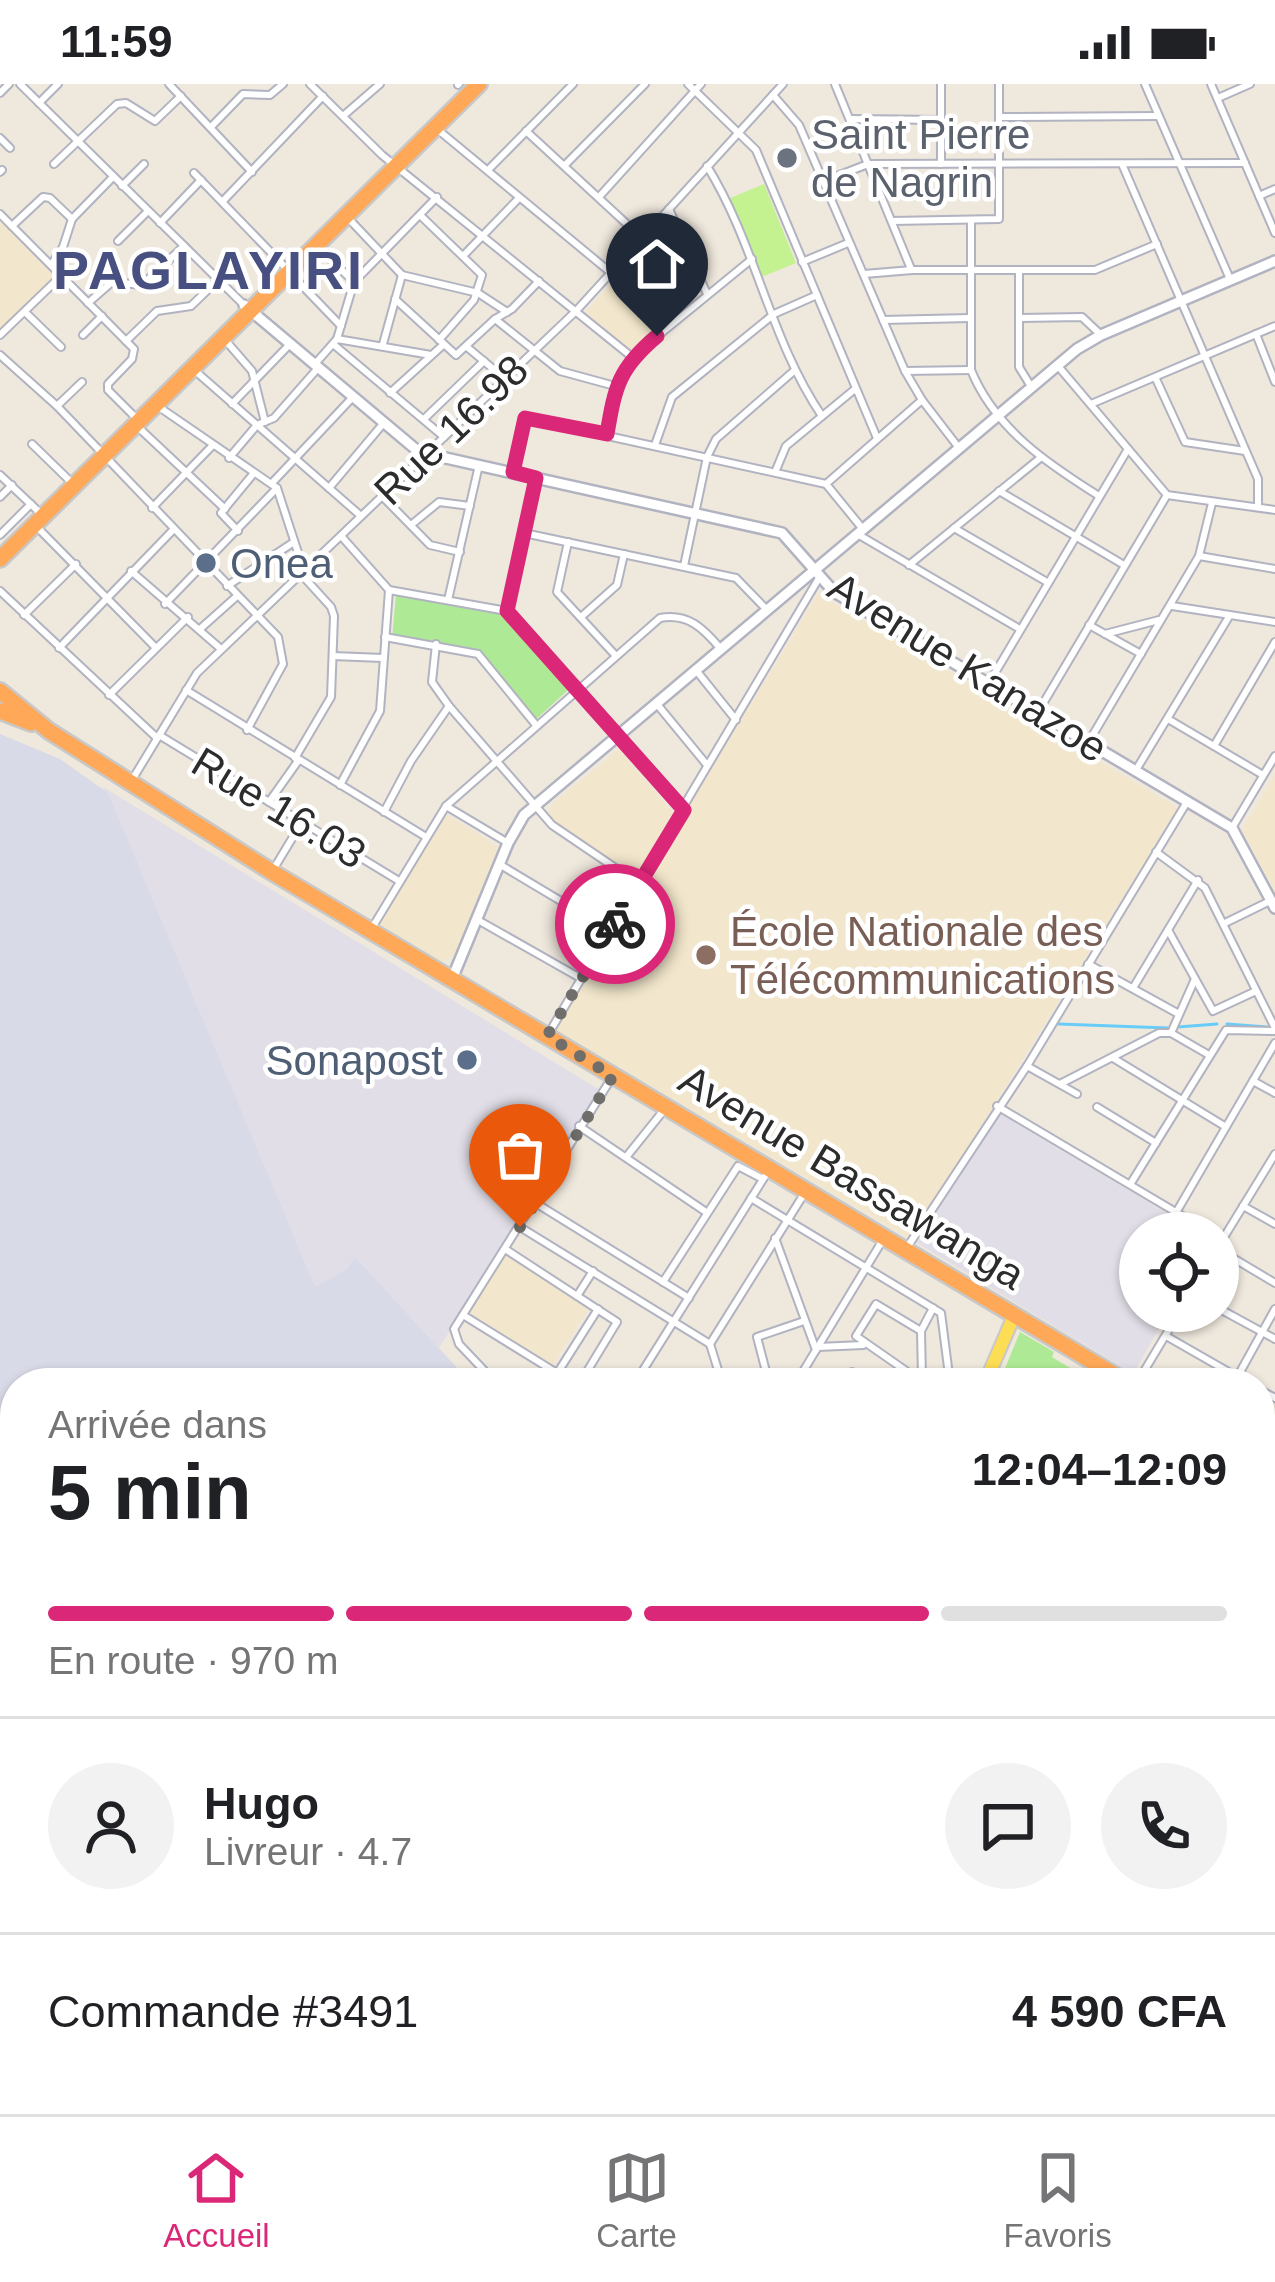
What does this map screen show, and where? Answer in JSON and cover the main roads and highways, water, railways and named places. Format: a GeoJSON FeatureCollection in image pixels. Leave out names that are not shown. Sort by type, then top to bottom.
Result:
{"type":"FeatureCollection","features":[{"type":"Feature","properties":{"kind":"highway"},"geometry":{"type":"LineString","coordinates":[[0,559],[34,513],[103,453],[435,128],[464,85]]}},
{"type":"Feature","properties":{"kind":"highway"},"geometry":{"type":"LineString","coordinates":[[287,269],[347,216],[464,85]]}},
{"type":"Feature","properties":{"kind":"highway"},"geometry":{"type":"LineString","coordinates":[[135,420],[193,370],[248,308]]}},
{"type":"Feature","properties":{"kind":"highway"},"geometry":{"type":"LineString","coordinates":[[0,548],[103,453]]}},
{"type":"Feature","properties":{"kind":"highway","name":"Avenue Bassawanga"},"geometry":{"type":"LineString","coordinates":[[0,691],[49,731],[272,872],[666,1107],[766,1174],[806,1191],[1101,1368]]}},
{"type":"Feature","properties":{"kind":"highway","name":"Avenue Bassawanga"},"geometry":{"type":"LineString","coordinates":[[0,711],[49,731]]}},
{"type":"Feature","properties":{"kind":"main road"},"geometry":{"type":"LineString","coordinates":[[991,1368],[1013,1318]]}},
{"type":"Feature","properties":{"kind":"waterway"},"geometry":{"type":"LineString","coordinates":[[1059,1024],[1168,1028]]}},
{"type":"Feature","properties":{"kind":"waterway"},"geometry":{"type":"LineString","coordinates":[[1178,1027],[1217,1024]]}},
{"type":"Feature","properties":{"kind":"waterway"},"geometry":{"type":"LineString","coordinates":[[1227,1024],[1267,1027]]}},
{"type":"Feature","properties":{"kind":"place","name":"Saint Pierre de Nagrin"},"geometry":{"type":"Point","coordinates":[787,158]}},
{"type":"Feature","properties":{"kind":"place","name":"Onea"},"geometry":{"type":"Point","coordinates":[206,563]}},
{"type":"Feature","properties":{"kind":"place","name":"École Nationale des Télécommunications"},"geometry":{"type":"Point","coordinates":[706,955]}},
{"type":"Feature","properties":{"kind":"place","name":"Sonapost"},"geometry":{"type":"Point","coordinates":[467,1060]}},
{"type":"Feature","properties":{"kind":"district","name":"PAGLAYIRI"},"geometry":{"type":"Point","coordinates":[209,270]}}]}
